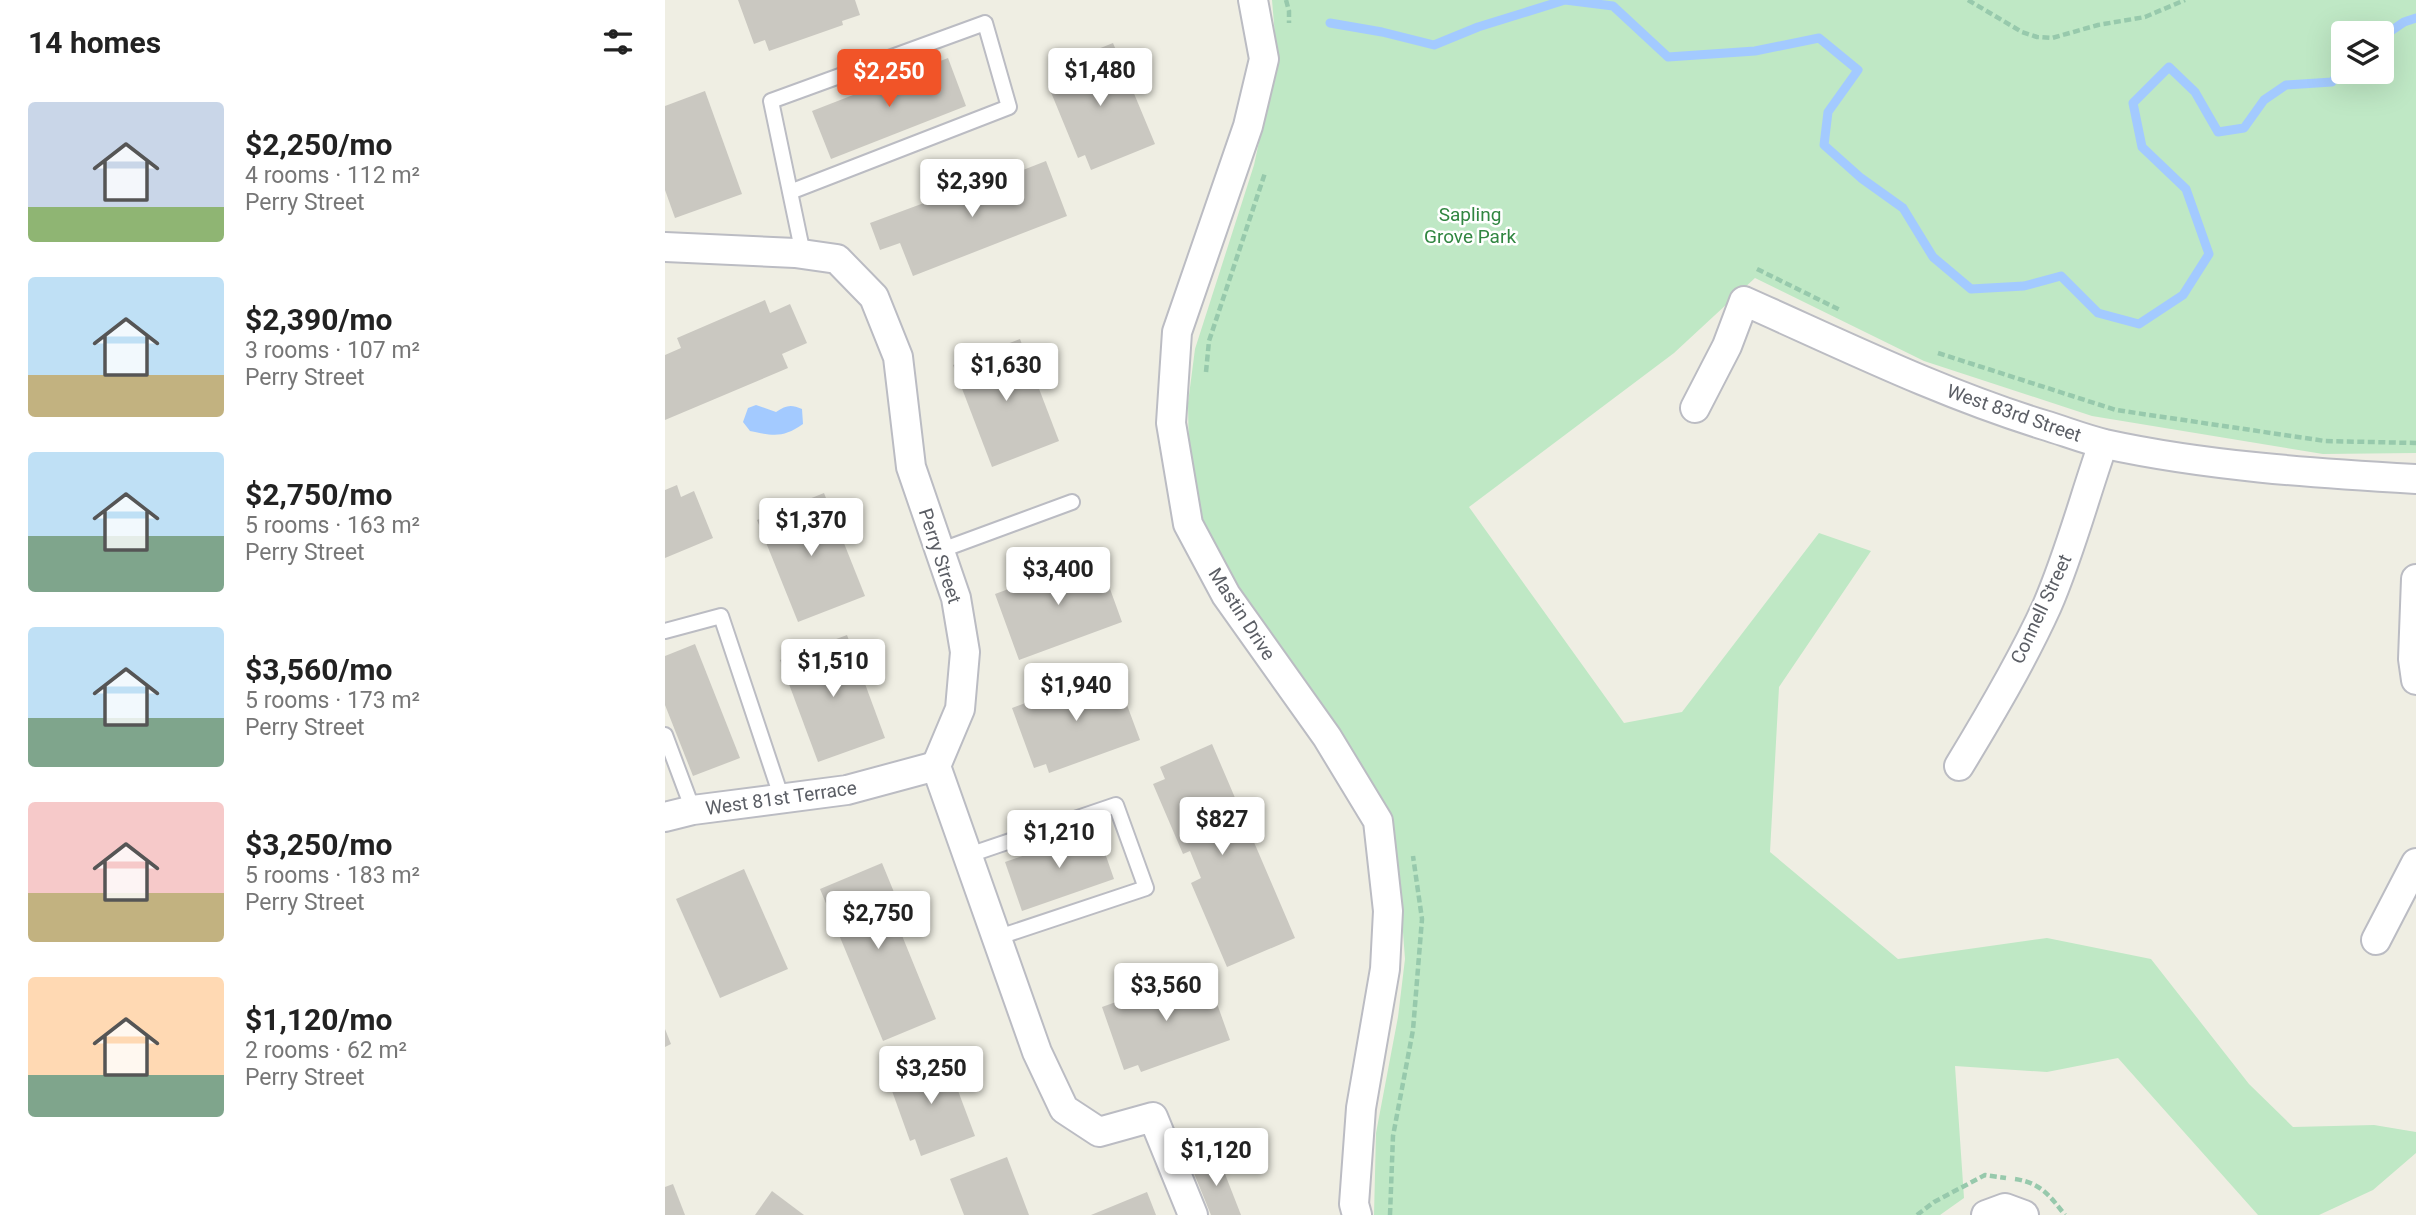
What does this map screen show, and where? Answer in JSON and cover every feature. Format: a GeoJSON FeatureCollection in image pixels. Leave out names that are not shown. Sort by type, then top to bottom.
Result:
{"type":"FeatureCollection","features":[{"type":"Feature","properties":{"kind":"street","name":"Mastin Drive"},"geometry":{"type":"LineString","coordinates":[[1253,0],[1264,59],[1248,126],[1177,332],[1171,423],[1188,524],[1226,595],[1327,737],[1378,821],[1388,911],[1385,969],[1361,1108],[1354,1204],[1357,1215]]}},
{"type":"Feature","properties":{"kind":"street","name":"Perry Street"},"geometry":{"type":"LineString","coordinates":[[665,247],[803,254],[837,259],[874,297],[898,357],[911,467],[956,598],[965,652],[960,709],[936,766]]}},
{"type":"Feature","properties":{"kind":"street","name":"West 83rd Street"},"geometry":{"type":"LineString","coordinates":[[1695,408],[1727,346],[1744,301],[1916,378],[1996,410],[2103,444],[2202,460],[2317,473],[2416,479]]}},
{"type":"Feature","properties":{"kind":"street","name":"Connell Street"},"geometry":{"type":"LineString","coordinates":[[1959,766],[2046,606],[2079,522],[2103,444]]}},
{"type":"Feature","properties":{"kind":"street"},"geometry":{"type":"LineString","coordinates":[[2416,579],[2413,648],[2416,680]]}},
{"type":"Feature","properties":{"kind":"street","name":"West 81st Terrace"},"geometry":{"type":"LineString","coordinates":[[665,817],[693,810],[847,790],[936,766]]}},
{"type":"Feature","properties":{"kind":"street"},"geometry":{"type":"LineString","coordinates":[[936,766],[1037,1052],[1064,1109],[1099,1132],[1153,1117],[1193,1215]]}},
{"type":"Feature","properties":{"kind":"street"},"geometry":{"type":"LineString","coordinates":[[2376,940],[2416,863]]}},
{"type":"Feature","properties":{"kind":"lane"},"geometry":{"type":"LineString","coordinates":[[790,192],[1009,107],[985,23],[771,102],[803,254]]}},
{"type":"Feature","properties":{"kind":"lane"},"geometry":{"type":"LineString","coordinates":[[939,551],[1072,502]]}},
{"type":"Feature","properties":{"kind":"lane"},"geometry":{"type":"LineString","coordinates":[[665,631],[720,616],[782,799]]}},
{"type":"Feature","properties":{"kind":"lane"},"geometry":{"type":"LineString","coordinates":[[665,735],[693,810]]}},
{"type":"Feature","properties":{"kind":"lane"},"geometry":{"type":"LineString","coordinates":[[966,856],[1116,804],[1121,816],[1146,888],[996,938]]}},
{"type":"Feature","properties":{"kind":"path"},"geometry":{"type":"LineString","coordinates":[[1286,0],[1289,24]]}},
{"type":"Feature","properties":{"kind":"path"},"geometry":{"type":"LineString","coordinates":[[1968,0],[2022,32],[2037,37],[2052,37],[2105,23],[2145,17],[2185,0]]}},
{"type":"Feature","properties":{"kind":"path"},"geometry":{"type":"LineString","coordinates":[[1205,379],[1209,341],[1266,170]]}},
{"type":"Feature","properties":{"kind":"path"},"geometry":{"type":"LineString","coordinates":[[1757,269],[1849,315]]}},
{"type":"Feature","properties":{"kind":"path"},"geometry":{"type":"LineString","coordinates":[[1933,352],[2116,410],[2325,441],[2416,443]]}},
{"type":"Feature","properties":{"kind":"path"},"geometry":{"type":"LineString","coordinates":[[1390,1215],[1393,1136],[1413,1030],[1422,919],[1412,845]]}},
{"type":"Feature","properties":{"kind":"green space","name":"Sapling Grove Park"},"geometry":{"type":"Polygon","coordinates":[[[1272,0],[2416,0],[2416,453],[2323,454],[2092,416],[1924,361],[1755,278],[1674,353],[1469,507],[1624,723],[1682,712],[1819,533],[1871,551],[1779,687],[1770,852],[1898,959],[2047,938],[2151,959],[2249,1084],[2293,1127],[2374,1125],[2416,1132],[2416,1153],[2373,1190],[2319,1215],[2258,1215],[2118,1058],[2047,1072],[1955,1066],[1964,1198],[1940,1215],[1374,1215],[1376,1133],[1398,1017],[1405,959],[1398,865],[1386,806],[1337,727],[1237,587],[1204,523],[1189,461],[1188,403],[1195,349],[1254,165],[1277,59],[1272,0]]]}},
{"type":"Feature","properties":{"kind":"water"},"geometry":{"type":"Polygon","coordinates":[[[756,405],[776,412],[789,406],[798,407],[802,409],[803,424],[778,435],[750,431],[743,422],[748,408],[756,405]]]}},
{"type":"Feature","properties":{"kind":"building"},"geometry":{"type":"Polygon","coordinates":[[[738,0],[855,0],[860,15],[842,21],[843,25],[769,51],[765,40],[754,44],[738,0]]]}},
{"type":"Feature","properties":{"kind":"building"},"geometry":{"type":"Polygon","coordinates":[[[1113,43],[1155,144],[1091,170],[1085,155],[1078,158],[1048,85],[1059,80],[1053,67],[1113,43]]]}},
{"type":"Feature","properties":{"kind":"building"},"geometry":{"type":"Polygon","coordinates":[[[948,58],[966,106],[831,159],[812,111],[948,58]]]}},
{"type":"Feature","properties":{"kind":"building"},"geometry":{"type":"Polygon","coordinates":[[[705,91],[742,194],[675,218],[665,190],[665,106],[705,91]]]}},
{"type":"Feature","properties":{"kind":"building"},"geometry":{"type":"Polygon","coordinates":[[[1046,161],[1067,216],[913,276],[900,243],[880,250],[870,223],[932,200],[933,205],[1046,161]]]}},
{"type":"Feature","properties":{"kind":"building"},"geometry":{"type":"Polygon","coordinates":[[[765,300],[770,313],[790,304],[807,343],[782,354],[788,368],[665,420],[665,355],[681,348],[677,338],[765,300]]]}},
{"type":"Feature","properties":{"kind":"building"},"geometry":{"type":"Polygon","coordinates":[[[1020,339],[1059,441],[992,467],[953,365],[1020,339]]]}},
{"type":"Feature","properties":{"kind":"building"},"geometry":{"type":"Polygon","coordinates":[[[677,485],[681,497],[694,491],[713,538],[665,558],[665,490],[677,485]]]}},
{"type":"Feature","properties":{"kind":"building"},"geometry":{"type":"Polygon","coordinates":[[[824,493],[865,596],[798,622],[757,520],[824,493]]]}},
{"type":"Feature","properties":{"kind":"building"},"geometry":{"type":"Polygon","coordinates":[[[1083,556],[1088,568],[1101,564],[1122,622],[1019,660],[995,594],[1014,587],[1012,582],[1083,556]]]}},
{"type":"Feature","properties":{"kind":"building"},"geometry":{"type":"Polygon","coordinates":[[[847,635],[885,738],[818,762],[780,660],[847,635]]]}},
{"type":"Feature","properties":{"kind":"building"},"geometry":{"type":"Polygon","coordinates":[[[695,644],[740,758],[693,776],[665,705],[665,656],[695,644]]]}},
{"type":"Feature","properties":{"kind":"building"},"geometry":{"type":"Polygon","coordinates":[[[1114,670],[1140,740],[1049,773],[1046,764],[1034,768],[1012,708],[1114,670]]]}},
{"type":"Feature","properties":{"kind":"building"},"geometry":{"type":"Polygon","coordinates":[[[1212,744],[1295,938],[1227,967],[1191,883],[1201,878],[1190,851],[1183,854],[1153,784],[1165,779],[1160,767],[1212,744]]]}},
{"type":"Feature","properties":{"kind":"building"},"geometry":{"type":"Polygon","coordinates":[[[1097,830],[1114,879],[1022,911],[1005,862],[1097,830]]]}},
{"type":"Feature","properties":{"kind":"building"},"geometry":{"type":"Polygon","coordinates":[[[882,863],[898,902],[890,906],[936,1019],[883,1041],[820,889],[882,863]]]}},
{"type":"Feature","properties":{"kind":"building"},"geometry":{"type":"Polygon","coordinates":[[[744,869],[788,969],[720,998],[676,899],[744,869]]]}},
{"type":"Feature","properties":{"kind":"building"},"geometry":{"type":"Polygon","coordinates":[[[1205,970],[1230,1040],[1141,1072],[1138,1065],[1124,1070],[1102,1007],[1205,970]]]}},
{"type":"Feature","properties":{"kind":"building"},"geometry":{"type":"Polygon","coordinates":[[[665,1029],[671,1044],[665,1047],[665,1029]]]}},
{"type":"Feature","properties":{"kind":"building"},"geometry":{"type":"Polygon","coordinates":[[[945,1056],[975,1136],[921,1156],[915,1139],[910,1141],[887,1077],[945,1056]]]}},
{"type":"Feature","properties":{"kind":"building"},"geometry":{"type":"Polygon","coordinates":[[[1218,1156],[1241,1215],[1211,1215],[1191,1166],[1218,1156]]]}},
{"type":"Feature","properties":{"kind":"building"},"geometry":{"type":"Polygon","coordinates":[[[1007,1157],[1029,1215],[964,1215],[950,1179],[1007,1157]]]}},
{"type":"Feature","properties":{"kind":"building"},"geometry":{"type":"Polygon","coordinates":[[[673,1184],[685,1215],[665,1215],[665,1187],[673,1184]]]}},
{"type":"Feature","properties":{"kind":"building"},"geometry":{"type":"Polygon","coordinates":[[[772,1191],[804,1215],[755,1215],[772,1191]]]}},
{"type":"Feature","properties":{"kind":"building"},"geometry":{"type":"Polygon","coordinates":[[[1147,1192],[1156,1215],[1091,1215],[1147,1192]]]}},
{"type":"Feature","properties":{"kind":"waterway"},"geometry":{"type":"LineString","coordinates":[[1330,23],[1434,45],[1478,27],[1565,0],[1613,6],[1668,57],[1755,51],[1819,38],[1858,70],[1828,112],[1824,145],[1861,178],[1903,208],[1933,257],[1971,289],[2024,286],[2061,276],[2098,313],[2139,324],[2183,295],[2209,254],[2186,189],[2142,147],[2133,103],[2169,67],[2195,92],[2218,132],[2244,128],[2264,100],[2286,85],[2331,82]]}},
{"type":"Feature","properties":{"kind":"waterway"},"geometry":{"type":"LineString","coordinates":[[2394,29],[2416,18]]}}]}
